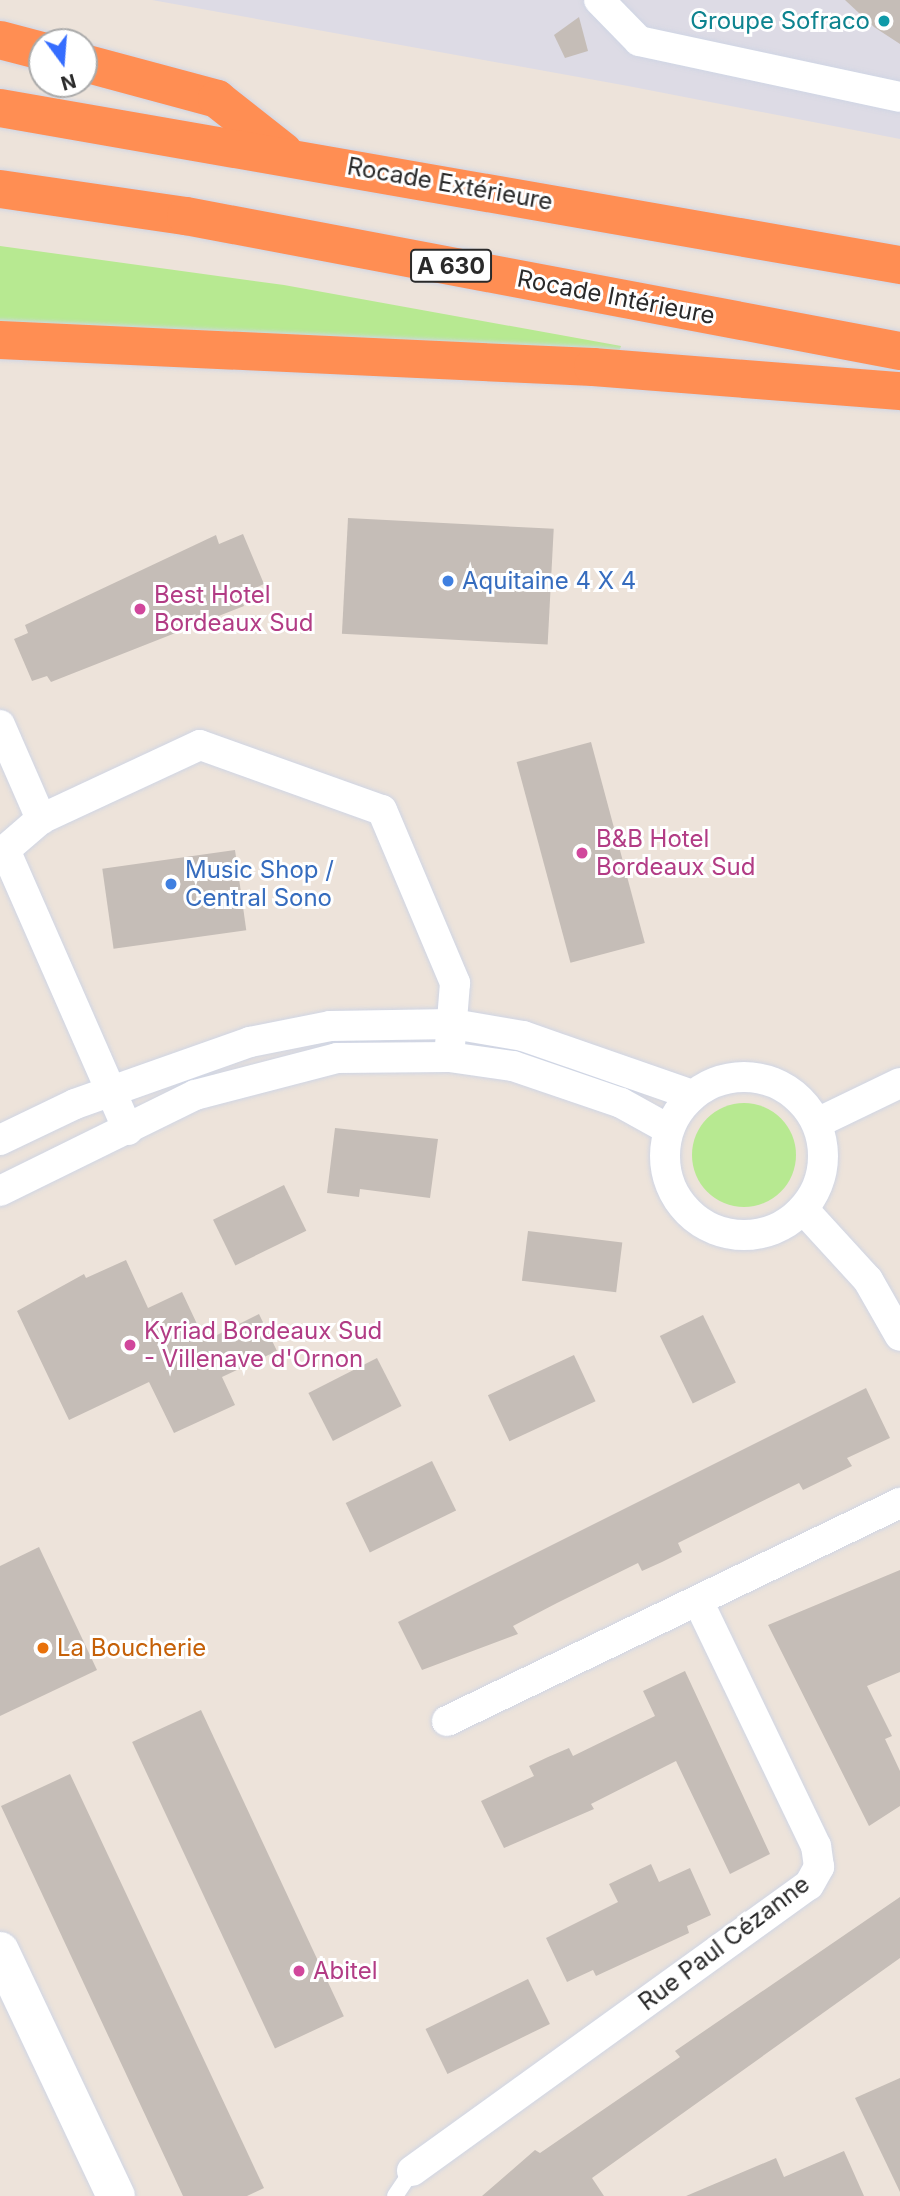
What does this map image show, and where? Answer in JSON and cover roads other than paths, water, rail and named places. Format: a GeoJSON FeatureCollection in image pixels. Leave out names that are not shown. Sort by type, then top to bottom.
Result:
{"type":"FeatureCollection","features":[{"type":"Feature","properties":{"kind":"highway"},"geometry":{"type":"LineString","coordinates":[[0,40],[28,47]]}},
{"type":"Feature","properties":{"kind":"highway"},"geometry":{"type":"LineString","coordinates":[[98,67],[217,99],[288,155]]}},
{"type":"Feature","properties":{"kind":"highway","name":"Rocade Extérieure"},"geometry":{"type":"LineString","coordinates":[[0,108],[288,155],[900,265]]}},
{"type":"Feature","properties":{"kind":"highway","name":"Rocade Intérieure"},"geometry":{"type":"LineString","coordinates":[[0,189],[186,216],[900,351]]}},
{"type":"Feature","properties":{"kind":"highway"},"geometry":{"type":"LineString","coordinates":[[0,340],[593,367],[900,391]]}},
{"type":"Feature","properties":{"kind":"street"},"geometry":{"type":"LineString","coordinates":[[599,0],[639,41],[900,97]]}},
{"type":"Feature","properties":{"kind":"street"},"geometry":{"type":"LineString","coordinates":[[0,725],[41,819]]}},
{"type":"Feature","properties":{"kind":"street"},"geometry":{"type":"LineString","coordinates":[[128,1130],[3,849],[41,819],[200,745],[382,810],[445,947],[455,983],[449,1057]]}},
{"type":"Feature","properties":{"kind":"street"},"geometry":{"type":"LineString","coordinates":[[0,1140],[111,1092],[250,1042],[330,1026],[453,1024],[563,1046],[692,1095]]}},
{"type":"Feature","properties":{"kind":"street"},"geometry":{"type":"LineString","coordinates":[[0,1191],[195,1095],[262,1073],[337,1058],[449,1057],[554,1077],[668,1129]]}},
{"type":"Feature","properties":{"kind":"street"},"geometry":{"type":"LineString","coordinates":[[762,1078],[804,1102],[817,1124],[823,1168],[803,1209],[778,1228],[747,1236],[717,1231],[690,1215],[671,1190],[663,1160],[668,1129],[692,1095],[713,1082],[762,1078]]}},
{"type":"Feature","properties":{"kind":"street"},"geometry":{"type":"LineString","coordinates":[[817,1124],[900,1083]]}},
{"type":"Feature","properties":{"kind":"street"},"geometry":{"type":"LineString","coordinates":[[803,1209],[868,1280],[900,1336]]}},
{"type":"Feature","properties":{"kind":"street"},"geometry":{"type":"LineString","coordinates":[[447,1721],[900,1503]]}},
{"type":"Feature","properties":{"kind":"street","name":"Rue Paul Cézanne"},"geometry":{"type":"LineString","coordinates":[[412,2172],[809,1885],[819,1867],[816,1846],[698,1601]]}},
{"type":"Feature","properties":{"kind":"street"},"geometry":{"type":"LineString","coordinates":[[0,1951],[116,2196]]}},
{"type":"Feature","properties":{"kind":"lane","name":"Rue Paul Cézanne"},"geometry":{"type":"LineString","coordinates":[[395,2196],[412,2172]]}},
{"type":"Feature","properties":{"kind":"place","name":"Groupe Sofraco"},"geometry":{"type":"Point","coordinates":[884,21]}},
{"type":"Feature","properties":{"kind":"place","name":"Aquitaine 4 X 4"},"geometry":{"type":"Point","coordinates":[448,581]}},
{"type":"Feature","properties":{"kind":"place","name":"Best Hotel Bordeaux Sud"},"geometry":{"type":"Point","coordinates":[140,609]}},
{"type":"Feature","properties":{"kind":"place","name":"B&B Hotel Bordeaux Sud"},"geometry":{"type":"Point","coordinates":[582,853]}},
{"type":"Feature","properties":{"kind":"place","name":"Music Shop / Central Sono"},"geometry":{"type":"Point","coordinates":[171,884]}},
{"type":"Feature","properties":{"kind":"place","name":"Kyriad Bordeaux Sud - Villenave d'Ornon"},"geometry":{"type":"Point","coordinates":[130,1345]}},
{"type":"Feature","properties":{"kind":"place","name":"La Boucherie"},"geometry":{"type":"Point","coordinates":[43,1648]}},
{"type":"Feature","properties":{"kind":"place","name":"Abitel"},"geometry":{"type":"Point","coordinates":[299,1971]}}]}
